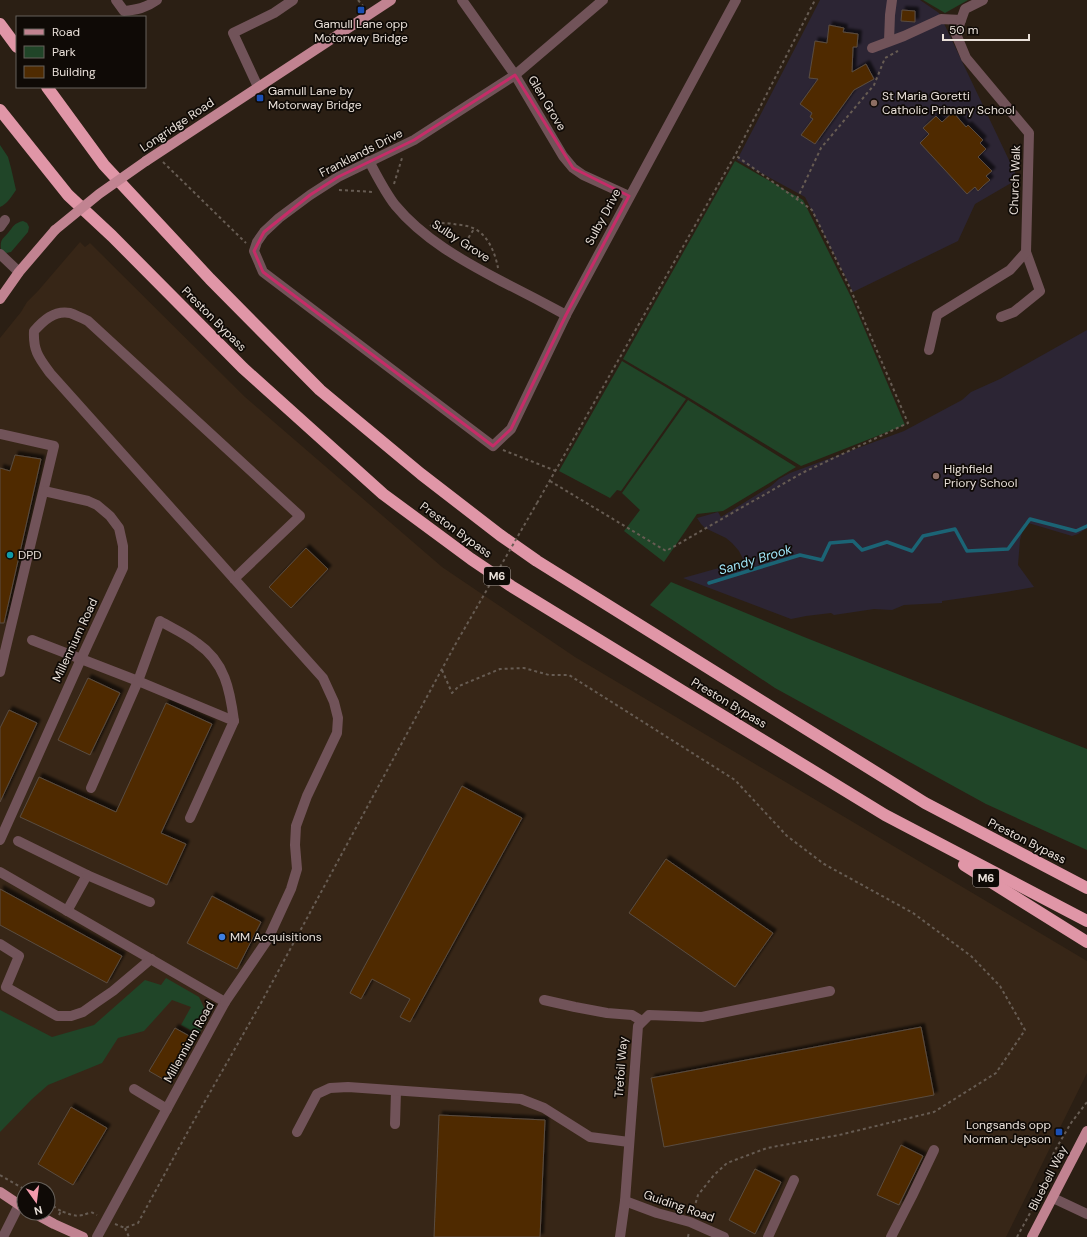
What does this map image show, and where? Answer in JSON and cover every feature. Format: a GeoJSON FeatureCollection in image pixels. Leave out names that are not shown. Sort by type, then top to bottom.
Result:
{"type":"FeatureCollection","features":[{"type":"Feature","properties":{"kind":"highway"},"geometry":{"type":"LineString","coordinates":[[0,24],[16,46]]}},
{"type":"Feature","properties":{"kind":"highway","name":"Preston Bypass"},"geometry":{"type":"LineString","coordinates":[[48,88],[104,165],[210,279],[320,390],[421,474],[500,535],[537,561],[918,799],[1087,888]]}},
{"type":"Feature","properties":{"kind":"highway","name":"Preston Bypass"},"geometry":{"type":"LineString","coordinates":[[0,110],[68,195],[112,236],[243,368],[383,494],[471,559],[511,586],[885,815],[1087,921]]}},
{"type":"Feature","properties":{"kind":"highway"},"geometry":{"type":"LineString","coordinates":[[942,812],[1087,878]]}},
{"type":"Feature","properties":{"kind":"highway","name":"M6"},"geometry":{"type":"LineString","coordinates":[[885,815],[1087,942]]}},
{"type":"Feature","properties":{"kind":"main road","name":"Longridge Road"},"geometry":{"type":"LineString","coordinates":[[0,299],[19,272],[55,230],[99,194],[155,154],[391,0]]}},
{"type":"Feature","properties":{"kind":"main road","name":"Bluebell Way"},"geometry":{"type":"LineString","coordinates":[[1032,1237],[1087,1131]]}},
{"type":"Feature","properties":{"kind":"main road"},"geometry":{"type":"LineString","coordinates":[[0,1192],[16,1202]]}},
{"type":"Feature","properties":{"kind":"main road"},"geometry":{"type":"LineString","coordinates":[[49,1221],[83,1237]]}},
{"type":"Feature","properties":{"kind":"street"},"geometry":{"type":"LineString","coordinates":[[116,0],[124,11],[138,10],[152,4],[157,0]]}},
{"type":"Feature","properties":{"kind":"street"},"geometry":{"type":"LineString","coordinates":[[258,87],[233,34],[274,13],[293,0]]}},
{"type":"Feature","properties":{"kind":"street","name":"Glen Grove"},"geometry":{"type":"LineString","coordinates":[[462,0],[515,75],[563,156],[573,168],[583,176],[629,196]]}},
{"type":"Feature","properties":{"kind":"street","name":"Franklands Drive"},"geometry":{"type":"LineString","coordinates":[[254,251],[257,242],[264,232],[279,218],[310,195],[333,180],[414,140],[515,75],[603,0]]}},
{"type":"Feature","properties":{"kind":"street","name":"Sulby Drive"},"geometry":{"type":"LineString","coordinates":[[493,446],[511,428],[566,315],[736,0]]}},
{"type":"Feature","properties":{"kind":"street"},"geometry":{"type":"LineString","coordinates":[[889,41],[892,0]]}},
{"type":"Feature","properties":{"kind":"street"},"geometry":{"type":"LineString","coordinates":[[872,48],[941,19],[961,20],[966,9],[983,0]]}},
{"type":"Feature","properties":{"kind":"street","name":"Church Walk"},"geometry":{"type":"LineString","coordinates":[[961,20],[956,34],[966,58],[1029,133],[1026,252]]}},
{"type":"Feature","properties":{"kind":"street","name":"Sulby Grove"},"geometry":{"type":"LineString","coordinates":[[369,161],[380,182],[395,204],[422,232],[457,257],[566,315]]}},
{"type":"Feature","properties":{"kind":"street"},"geometry":{"type":"LineString","coordinates":[[254,251],[263,272],[493,446]]}},
{"type":"Feature","properties":{"kind":"street"},"geometry":{"type":"LineString","coordinates":[[928,350],[937,315],[1010,270],[1026,252],[1040,291],[1014,312],[1001,317]]}},
{"type":"Feature","properties":{"kind":"street"},"geometry":{"type":"LineString","coordinates":[[0,254],[19,272]]}},
{"type":"Feature","properties":{"kind":"street"},"geometry":{"type":"LineString","coordinates":[[225,1002],[268,939],[292,889],[297,868],[295,845],[296,826],[307,796],[337,733],[338,718],[334,702],[323,678],[234,579],[50,374],[38,357],[33,343],[34,331],[52,314],[69,313],[88,321],[300,516],[234,579]]}},
{"type":"Feature","properties":{"kind":"street"},"geometry":{"type":"LineString","coordinates":[[0,434],[54,446],[0,672]]}},
{"type":"Feature","properties":{"kind":"street","name":"Millennium Road"},"geometry":{"type":"LineString","coordinates":[[0,840],[122,568],[123,546],[119,528],[110,516],[97,505],[70,496],[44,491]]}},
{"type":"Feature","properties":{"kind":"street"},"geometry":{"type":"LineString","coordinates":[[91,788],[138,681],[160,621],[198,643],[216,660],[226,679],[231,698],[234,721],[190,818]]}},
{"type":"Feature","properties":{"kind":"street"},"geometry":{"type":"LineString","coordinates":[[32,640],[138,681],[234,721]]}},
{"type":"Feature","properties":{"kind":"street"},"geometry":{"type":"LineString","coordinates":[[18,841],[88,875],[150,902]]}},
{"type":"Feature","properties":{"kind":"street","name":"Millennium Road"},"geometry":{"type":"LineString","coordinates":[[0,872],[225,1002],[97,1237]]}},
{"type":"Feature","properties":{"kind":"street"},"geometry":{"type":"LineString","coordinates":[[67,911],[88,875]]}},
{"type":"Feature","properties":{"kind":"street"},"geometry":{"type":"LineString","coordinates":[[0,944],[19,956],[6,988],[57,1016],[71,1016],[83,1012],[113,991],[150,960]]}},
{"type":"Feature","properties":{"kind":"street"},"geometry":{"type":"LineString","coordinates":[[544,1000],[607,1013],[632,1015],[642,1021],[649,1015],[702,1017],[830,991]]}},
{"type":"Feature","properties":{"kind":"street","name":"Trefoil Way"},"geometry":{"type":"LineString","coordinates":[[620,1237],[638,1026],[642,1021]]}},
{"type":"Feature","properties":{"kind":"street"},"geometry":{"type":"LineString","coordinates":[[297,1132],[317,1094],[330,1088],[348,1088],[521,1099],[544,1108],[590,1137],[629,1142]]}},
{"type":"Feature","properties":{"kind":"street"},"geometry":{"type":"LineString","coordinates":[[134,1089],[167,1108]]}},
{"type":"Feature","properties":{"kind":"street"},"geometry":{"type":"LineString","coordinates":[[395,1124],[396,1091]]}},
{"type":"Feature","properties":{"kind":"street"},"geometry":{"type":"LineString","coordinates":[[891,1237],[934,1150]]}},
{"type":"Feature","properties":{"kind":"street"},"geometry":{"type":"LineString","coordinates":[[768,1237],[794,1180]]}},
{"type":"Feature","properties":{"kind":"street"},"geometry":{"type":"LineString","coordinates":[[1053,1198],[1087,1214]]}},
{"type":"Feature","properties":{"kind":"street","name":"Guiding Road"},"geometry":{"type":"LineString","coordinates":[[624,1201],[657,1213],[690,1222],[724,1237]]}},
{"type":"Feature","properties":{"kind":"street"},"geometry":{"type":"LineString","coordinates":[[3,1237],[16,1216]]}},
{"type":"Feature","properties":{"kind":"path"},"geometry":{"type":"LineString","coordinates":[[125,1228],[138,1223],[192,1124],[269,989],[455,646],[735,155],[815,0]]}},
{"type":"Feature","properties":{"kind":"path"},"geometry":{"type":"LineString","coordinates":[[797,199],[821,148],[874,85],[885,58],[899,50]]}},
{"type":"Feature","properties":{"kind":"path"},"geometry":{"type":"LineString","coordinates":[[155,154],[254,251]]}},
{"type":"Feature","properties":{"kind":"path"},"geometry":{"type":"LineString","coordinates":[[550,481],[666,552],[802,473],[908,423],[850,288],[812,210],[735,155]]}},
{"type":"Feature","properties":{"kind":"path"},"geometry":{"type":"LineString","coordinates":[[422,232],[433,224],[449,223],[470,227],[478,231],[491,245],[498,267],[498,279]]}},
{"type":"Feature","properties":{"kind":"path"},"geometry":{"type":"LineString","coordinates":[[457,257],[474,229]]}},
{"type":"Feature","properties":{"kind":"path"},"geometry":{"type":"LineString","coordinates":[[493,446],[556,471]]}},
{"type":"Feature","properties":{"kind":"path"},"geometry":{"type":"LineString","coordinates":[[442,670],[452,693],[459,686],[500,669],[524,668],[549,675],[569,675],[735,780],[787,836],[824,864],[913,913],[970,956],[1000,986],[1025,1030],[996,1073],[934,1112],[839,1135],[767,1148],[727,1163],[714,1175],[698,1196],[690,1222],[688,1237]]}},
{"type":"Feature","properties":{"kind":"path"},"geometry":{"type":"LineString","coordinates":[[1017,1237],[1041,1193],[1054,1152],[1071,1123],[1087,1102]]}},
{"type":"Feature","properties":{"kind":"path"},"geometry":{"type":"LineString","coordinates":[[0,1175],[16,1184]]}},
{"type":"Feature","properties":{"kind":"path"},"geometry":{"type":"LineString","coordinates":[[56,1208],[61,1211],[82,1216],[91,1212],[125,1228],[129,1237]]}},
{"type":"Feature","properties":{"kind":"path"},"geometry":{"type":"LineString","coordinates":[[54,1224],[61,1211]]}},
{"type":"Feature","properties":{"kind":"highlighted area"},"geometry":{"type":"Polygon","coordinates":[[[515,75],[573,168],[629,196],[566,315],[511,429],[493,446],[263,272],[254,251],[264,232],[310,195],[338,177],[414,140],[515,75]]]}},
{"type":"Feature","properties":{"kind":"shaded area","name":"St Maria Goretti Catholic Primary School"},"geometry":{"type":"Polygon","coordinates":[[[820,0],[920,0],[939,13],[1018,179],[975,204],[958,241],[853,292],[805,197],[737,160],[820,0]]]}},
{"type":"Feature","properties":{"kind":"shaded area"},"geometry":{"type":"Polygon","coordinates":[[[80,242],[85,247],[90,243],[245,397],[442,567],[575,657],[1087,961],[1087,1073],[1006,1237],[0,1237],[0,338],[21,312],[27,302],[80,242]]]}},
{"type":"Feature","properties":{"kind":"shaded area","name":"Highfield Priory School"},"geometry":{"type":"Polygon","coordinates":[[[1087,330],[1087,528],[1072,536],[1025,522],[1020,540],[1018,565],[1034,587],[942,601],[942,603],[904,605],[892,610],[874,609],[791,619],[683,578],[744,561],[739,551],[732,543],[726,538],[705,528],[697,518],[718,512],[721,517],[790,473],[904,431],[962,400],[971,392],[1000,379],[1087,330]]]}},
{"type":"Feature","properties":{"kind":"green space"},"geometry":{"type":"Polygon","coordinates":[[[923,0],[968,0],[945,13],[923,0]]]}},
{"type":"Feature","properties":{"kind":"green space"},"geometry":{"type":"Polygon","coordinates":[[[0,145],[8,157],[16,190],[7,202],[0,207],[0,145]]]}},
{"type":"Feature","properties":{"kind":"green space"},"geometry":{"type":"Polygon","coordinates":[[[735,161],[803,200],[851,297],[905,425],[801,466],[623,359],[735,161]]]}},
{"type":"Feature","properties":{"kind":"green space"},"geometry":{"type":"Polygon","coordinates":[[[23,221],[27,223],[29,227],[28,232],[11,252],[6,253],[1,250],[1,242],[3,239],[14,226],[23,221]]]}},
{"type":"Feature","properties":{"kind":"green space"},"geometry":{"type":"Polygon","coordinates":[[[622,361],[686,399],[621,491],[617,490],[610,498],[559,471],[622,361]]]}},
{"type":"Feature","properties":{"kind":"green space"},"geometry":{"type":"Polygon","coordinates":[[[688,400],[796,467],[723,511],[697,514],[664,562],[624,531],[640,510],[622,493],[688,400]]]}},
{"type":"Feature","properties":{"kind":"green space"},"geometry":{"type":"Polygon","coordinates":[[[671,582],[804,637],[1087,749],[1087,850],[986,804],[775,688],[650,605],[671,582]]]}},
{"type":"Feature","properties":{"kind":"green space"},"geometry":{"type":"Polygon","coordinates":[[[166,978],[199,997],[207,1014],[199,1035],[181,1025],[191,1007],[172,1000],[144,1031],[118,1038],[102,1063],[48,1085],[0,1132],[0,1010],[52,1037],[94,1025],[145,980],[161,985],[166,978]]]}},
{"type":"Feature","properties":{"kind":"building"},"geometry":{"type":"Polygon","coordinates":[[[902,10],[915,11],[915,22],[901,21],[902,10]]]}},
{"type":"Feature","properties":{"kind":"building"},"geometry":{"type":"Polygon","coordinates":[[[829,25],[844,28],[843,32],[858,34],[857,47],[853,47],[852,72],[866,64],[874,79],[854,90],[815,144],[801,135],[813,119],[810,117],[812,113],[800,104],[818,79],[809,78],[815,41],[827,43],[829,25]]]}},
{"type":"Feature","properties":{"kind":"building"},"geometry":{"type":"Polygon","coordinates":[[[953,112],[966,127],[968,125],[983,140],[980,143],[986,149],[978,157],[992,171],[986,176],[990,180],[978,191],[975,187],[967,194],[920,143],[929,134],[923,128],[936,116],[942,122],[953,112]]]}},
{"type":"Feature","properties":{"kind":"building","name":"DPD"},"geometry":{"type":"Polygon","coordinates":[[[15,455],[41,459],[4,623],[0,623],[0,468],[10,471],[15,455]]]}},
{"type":"Feature","properties":{"kind":"building"},"geometry":{"type":"Polygon","coordinates":[[[306,548],[328,569],[291,608],[269,587],[306,548]]]}},
{"type":"Feature","properties":{"kind":"building"},"geometry":{"type":"Polygon","coordinates":[[[88,678],[120,693],[90,755],[58,740],[88,678]]]}},
{"type":"Feature","properties":{"kind":"building"},"geometry":{"type":"Polygon","coordinates":[[[166,703],[212,724],[161,833],[186,844],[167,885],[20,817],[39,777],[116,812],[166,703]]]}},
{"type":"Feature","properties":{"kind":"building"},"geometry":{"type":"Polygon","coordinates":[[[9,710],[37,723],[0,802],[0,728],[9,710]]]}},
{"type":"Feature","properties":{"kind":"building"},"geometry":{"type":"Polygon","coordinates":[[[462,786],[522,818],[410,1022],[400,1017],[410,999],[372,979],[361,999],[350,993],[462,786]]]}},
{"type":"Feature","properties":{"kind":"building"},"geometry":{"type":"Polygon","coordinates":[[[666,859],[773,933],[735,987],[629,913],[666,859]]]}},
{"type":"Feature","properties":{"kind":"building"},"geometry":{"type":"Polygon","coordinates":[[[0,889],[122,956],[107,983],[0,925],[0,889]]]}},
{"type":"Feature","properties":{"kind":"building"},"geometry":{"type":"Polygon","coordinates":[[[212,896],[261,922],[237,969],[187,943],[212,896]]]}},
{"type":"Feature","properties":{"kind":"building"},"geometry":{"type":"Polygon","coordinates":[[[921,1027],[934,1095],[664,1147],[651,1078],[921,1027]]]}},
{"type":"Feature","properties":{"kind":"building"},"geometry":{"type":"Polygon","coordinates":[[[175,1028],[193,1038],[168,1082],[149,1071],[175,1028]]]}},
{"type":"Feature","properties":{"kind":"building"},"geometry":{"type":"Polygon","coordinates":[[[71,1107],[107,1128],[73,1185],[38,1164],[71,1107]]]}},
{"type":"Feature","properties":{"kind":"building"},"geometry":{"type":"Polygon","coordinates":[[[439,1115],[545,1120],[540,1237],[434,1237],[439,1115]]]}},
{"type":"Feature","properties":{"kind":"building"},"geometry":{"type":"Polygon","coordinates":[[[901,1145],[923,1156],[899,1205],[877,1195],[901,1145]]]}},
{"type":"Feature","properties":{"kind":"building"},"geometry":{"type":"Polygon","coordinates":[[[755,1169],[781,1182],[755,1234],[729,1220],[755,1169]]]}},
{"type":"Feature","properties":{"kind":"waterway","name":"Sandy Brook"},"geometry":{"type":"LineString","coordinates":[[709,583],[800,555],[822,560],[830,543],[853,541],[862,550],[887,542],[912,551],[923,536],[955,529],[967,551],[1008,549],[1030,519],[1076,531],[1087,526]]}},
{"type":"Feature","properties":{"kind":"place","name":"Gamull Lane opp Motorway Bridge"},"geometry":{"type":"Point","coordinates":[361,10]}},
{"type":"Feature","properties":{"kind":"place","name":"Gamull Lane by Motorway Bridge"},"geometry":{"type":"Point","coordinates":[260,98]}},
{"type":"Feature","properties":{"kind":"place","name":"St Maria Goretti Catholic Primary School"},"geometry":{"type":"Point","coordinates":[874,103]}},
{"type":"Feature","properties":{"kind":"place","name":"Highfield Priory School"},"geometry":{"type":"Point","coordinates":[936,476]}},
{"type":"Feature","properties":{"kind":"place","name":"DPD"},"geometry":{"type":"Point","coordinates":[10,555]}},
{"type":"Feature","properties":{"kind":"place","name":"MM Acquisitions"},"geometry":{"type":"Point","coordinates":[222,937]}},
{"type":"Feature","properties":{"kind":"place","name":"Longsands opp Norman Jepson"},"geometry":{"type":"Point","coordinates":[1059,1132]}}]}
